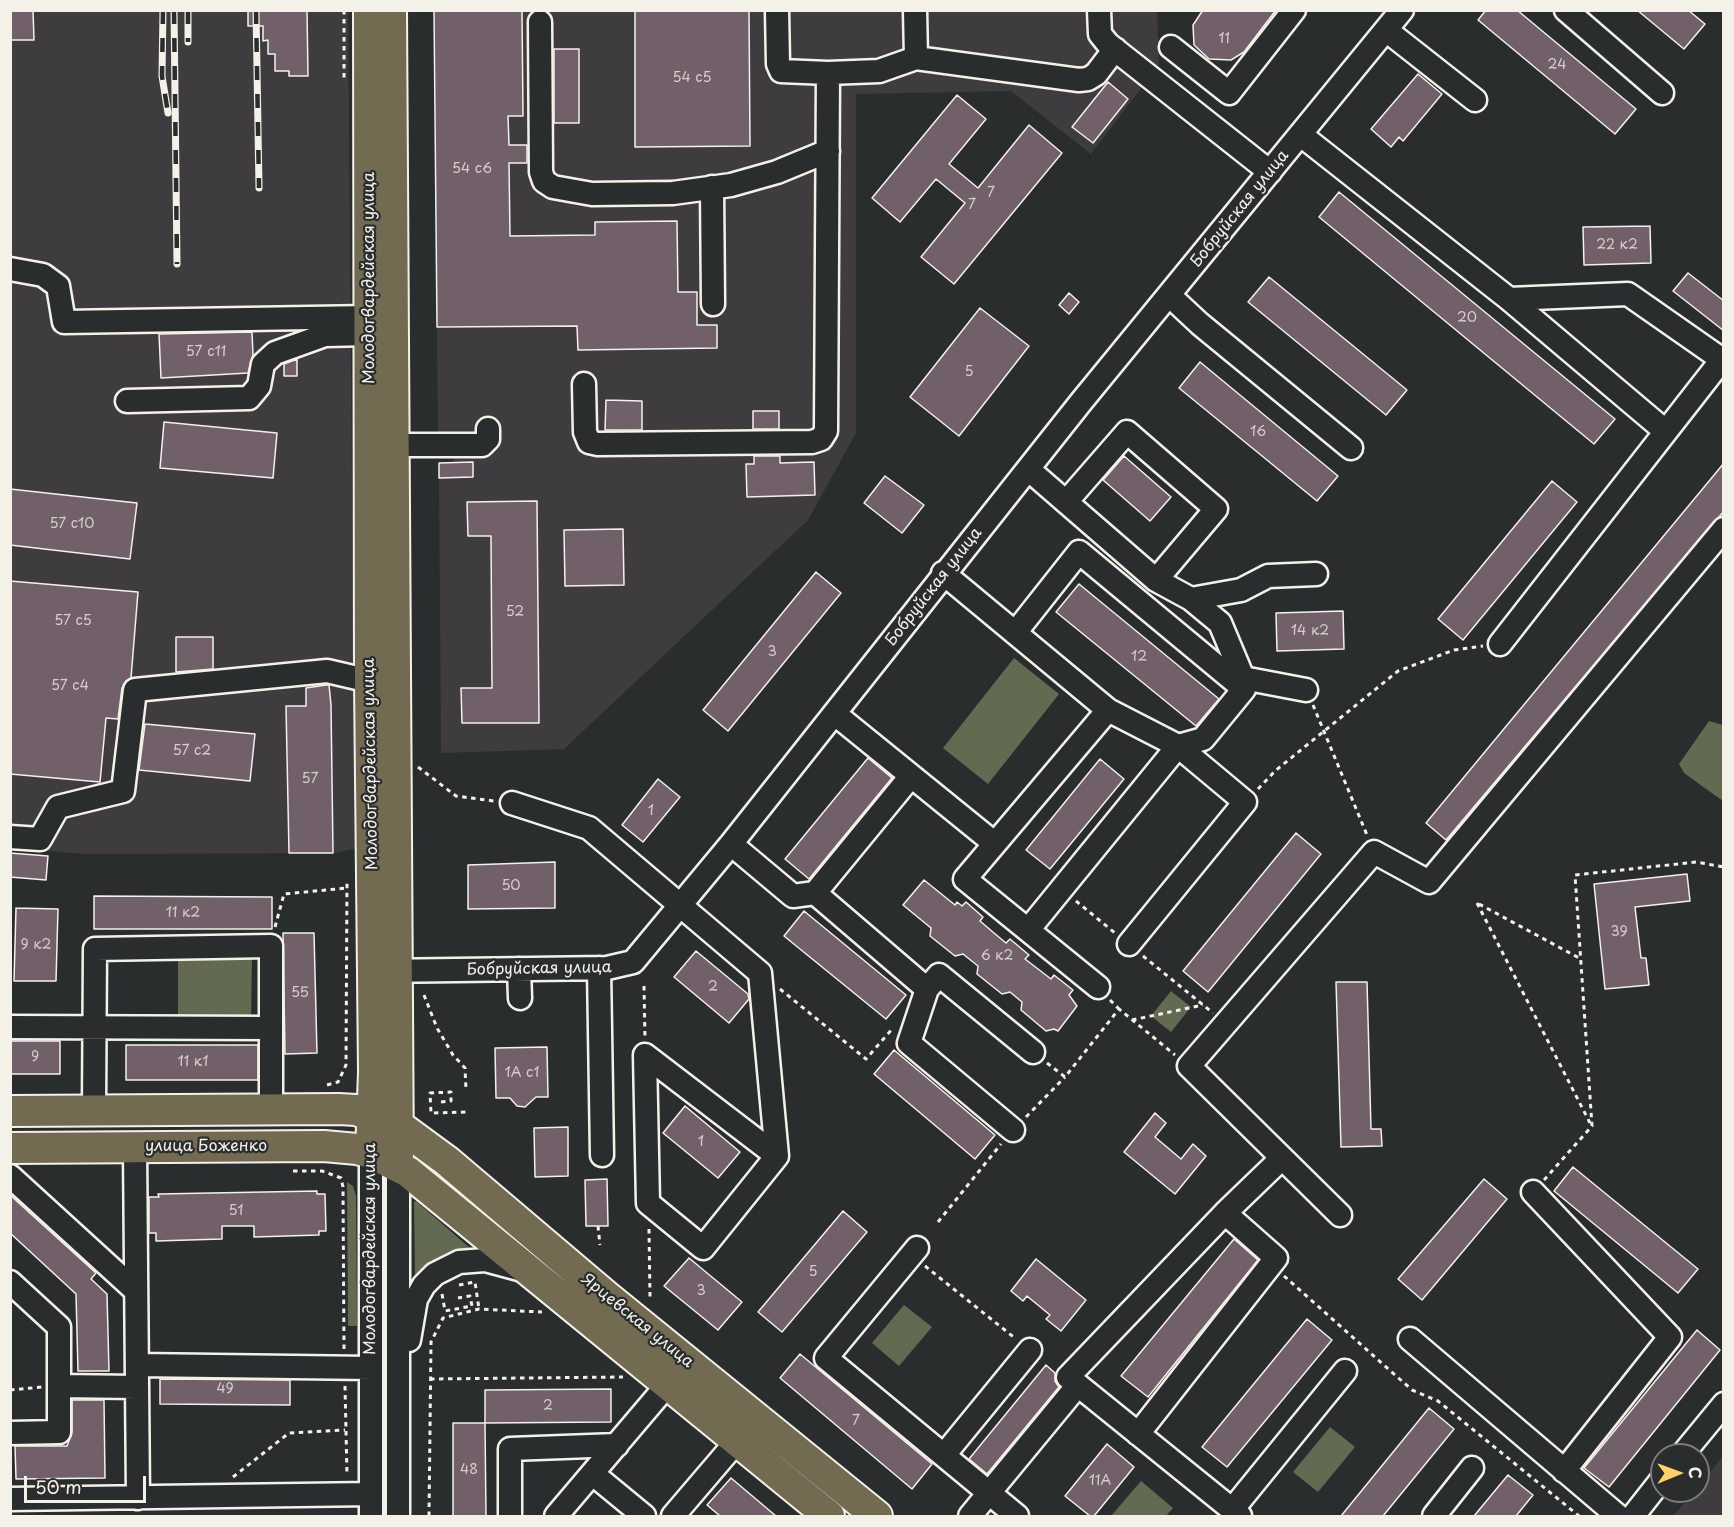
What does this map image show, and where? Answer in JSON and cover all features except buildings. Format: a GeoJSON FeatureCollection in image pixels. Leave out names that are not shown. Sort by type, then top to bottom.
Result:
{"type":"FeatureCollection","features":[{"type":"Feature","properties":{"kind":"main road","name":"Молодогвардейская улица"},"geometry":{"type":"LineString","coordinates":[[369,10],[370,325],[382,445],[370,681],[386,971]]}},
{"type":"Feature","properties":{"kind":"main road","name":"Молодогвардейская улица"},"geometry":{"type":"LineString","coordinates":[[391,10],[382,445],[385,1120],[398,1166]]}},
{"type":"Feature","properties":{"kind":"main road"},"geometry":{"type":"LineString","coordinates":[[10,1111],[339,1109],[385,1120]]}},
{"type":"Feature","properties":{"kind":"main road","name":"Молодогвардейская улица"},"geometry":{"type":"LineString","coordinates":[[371,1153],[385,1120]]}},
{"type":"Feature","properties":{"kind":"main road","name":"Ярцевская улица"},"geometry":{"type":"LineString","coordinates":[[385,1120],[440,1155],[606,1296],[877,1516]]}},
{"type":"Feature","properties":{"kind":"main road","name":"улица Боженко"},"geometry":{"type":"LineString","coordinates":[[10,1148],[340,1146],[371,1153],[398,1166]]}},
{"type":"Feature","properties":{"kind":"main road","name":"Ярцевская улица"},"geometry":{"type":"LineString","coordinates":[[398,1166],[829,1516]]}},
{"type":"Feature","properties":{"kind":"street"},"geometry":{"type":"LineString","coordinates":[[777,10],[778,64],[781,71],[828,73],[879,71],[916,58],[1078,80],[1088,79],[1096,74],[1115,49]]}},
{"type":"Feature","properties":{"kind":"street"},"geometry":{"type":"LineString","coordinates":[[915,10],[916,58]]}},
{"type":"Feature","properties":{"kind":"street"},"geometry":{"type":"LineString","coordinates":[[1099,10],[1101,34],[1115,49],[1270,172]]}},
{"type":"Feature","properties":{"kind":"street"},"geometry":{"type":"LineString","coordinates":[[1171,48],[1229,93],[1294,10]]}},
{"type":"Feature","properties":{"kind":"street","name":"Бобруйская улица"},"geometry":{"type":"LineString","coordinates":[[386,971],[599,968],[621,967],[633,962],[681,906],[835,714],[943,573],[1402,10]]}},
{"type":"Feature","properties":{"kind":"street"},"geometry":{"type":"LineString","coordinates":[[1566,10],[1662,93]]}},
{"type":"Feature","properties":{"kind":"street"},"geometry":{"type":"LineString","coordinates":[[540,22],[541,172],[544,181],[553,187],[592,194],[673,193],[712,187],[777,172],[828,151]]}},
{"type":"Feature","properties":{"kind":"street"},"geometry":{"type":"LineString","coordinates":[[1386,30],[1475,99]]}},
{"type":"Feature","properties":{"kind":"street"},"geometry":{"type":"LineString","coordinates":[[584,384],[585,432],[589,442],[598,444],[812,442],[821,439],[826,431],[828,73]]}},
{"type":"Feature","properties":{"kind":"street"},"geometry":{"type":"LineString","coordinates":[[1301,135],[1509,299],[1664,430]]}},
{"type":"Feature","properties":{"kind":"street"},"geometry":{"type":"LineString","coordinates":[[712,187],[713,304]]}},
{"type":"Feature","properties":{"kind":"street"},"geometry":{"type":"LineString","coordinates":[[10,269],[43,275],[58,286],[63,322],[370,325]]}},
{"type":"Feature","properties":{"kind":"street"},"geometry":{"type":"LineString","coordinates":[[1500,644],[1664,430],[1723,359],[1628,294],[1509,299]]}},
{"type":"Feature","properties":{"kind":"street"},"geometry":{"type":"LineString","coordinates":[[1170,296],[1200,324],[1351,448]]}},
{"type":"Feature","properties":{"kind":"street"},"geometry":{"type":"LineString","coordinates":[[127,401],[249,398],[259,386],[263,364],[275,353],[325,335],[370,325]]}},
{"type":"Feature","properties":{"kind":"street"},"geometry":{"type":"LineString","coordinates":[[382,445],[482,445],[488,439],[489,429]]}},
{"type":"Feature","properties":{"kind":"street"},"geometry":{"type":"LineString","coordinates":[[1066,502],[1127,432],[1216,509],[1156,580]]}},
{"type":"Feature","properties":{"kind":"street"},"geometry":{"type":"LineString","coordinates":[[1028,469],[1156,580],[1191,598],[1220,623],[1243,678],[1306,690]]}},
{"type":"Feature","properties":{"kind":"street"},"geometry":{"type":"LineString","coordinates":[[1341,1215],[1281,1159],[1189,1066],[1374,852],[1430,882],[1724,529]]}},
{"type":"Feature","properties":{"kind":"street"},"geometry":{"type":"LineString","coordinates":[[1015,633],[1079,552],[1244,688],[1203,739],[1178,746],[1028,930]]}},
{"type":"Feature","properties":{"kind":"street"},"geometry":{"type":"LineString","coordinates":[[943,573],[1108,710],[1178,746],[1245,802],[1129,944]]}},
{"type":"Feature","properties":{"kind":"street"},"geometry":{"type":"LineString","coordinates":[[1191,598],[1241,590],[1268,576],[1316,574]]}},
{"type":"Feature","properties":{"kind":"street"},"geometry":{"type":"LineString","coordinates":[[10,837],[39,839],[58,807],[123,791],[135,690],[327,671],[370,681]]}},
{"type":"Feature","properties":{"kind":"street"},"geometry":{"type":"LineString","coordinates":[[1098,987],[965,879],[1108,710]]}},
{"type":"Feature","properties":{"kind":"street"},"geometry":{"type":"LineString","coordinates":[[835,714],[994,843]]}},
{"type":"Feature","properties":{"kind":"street"},"geometry":{"type":"LineString","coordinates":[[731,844],[794,896],[815,893],[910,776]]}},
{"type":"Feature","properties":{"kind":"street"},"geometry":{"type":"LineString","coordinates":[[512,803],[589,828],[760,973],[777,1156],[703,1248],[648,1203],[645,1055]]}},
{"type":"Feature","properties":{"kind":"street"},"geometry":{"type":"LineString","coordinates":[[815,893],[927,989]]}},
{"type":"Feature","properties":{"kind":"street"},"geometry":{"type":"LineString","coordinates":[[94,1110],[95,948],[271,946],[271,1109]]}},
{"type":"Feature","properties":{"kind":"street"},"geometry":{"type":"LineString","coordinates":[[599,968],[602,1155]]}},
{"type":"Feature","properties":{"kind":"street"},"geometry":{"type":"LineString","coordinates":[[519,969],[520,998]]}},
{"type":"Feature","properties":{"kind":"street"},"geometry":{"type":"LineString","coordinates":[[1013,1130],[909,1043],[927,989],[939,975],[1034,1052]]}},
{"type":"Feature","properties":{"kind":"street"},"geometry":{"type":"LineString","coordinates":[[10,1026],[271,1028]]}},
{"type":"Feature","properties":{"kind":"street"},"geometry":{"type":"LineString","coordinates":[[645,1055],[777,1156]]}},
{"type":"Feature","properties":{"kind":"street"},"geometry":{"type":"LineString","coordinates":[[135,1148],[138,1498]]}},
{"type":"Feature","properties":{"kind":"street","name":"Молодогвардейская улица"},"geometry":{"type":"LineString","coordinates":[[371,1153],[371,1505]]}},
{"type":"Feature","properties":{"kind":"street"},"geometry":{"type":"LineString","coordinates":[[1281,1159],[1225,1213],[1068,1377],[1236,1513],[1345,1371]]}},
{"type":"Feature","properties":{"kind":"street","name":"Молодогвардейская улица"},"geometry":{"type":"LineString","coordinates":[[398,1166],[398,1516]]}},
{"type":"Feature","properties":{"kind":"street"},"geometry":{"type":"LineString","coordinates":[[10,1176],[136,1291]]}},
{"type":"Feature","properties":{"kind":"street"},"geometry":{"type":"LineString","coordinates":[[1533,1192],[1670,1338],[1564,1471]]}},
{"type":"Feature","properties":{"kind":"street"},"geometry":{"type":"LineString","coordinates":[[1138,1434],[1276,1258],[1225,1213]]}},
{"type":"Feature","properties":{"kind":"street"},"geometry":{"type":"LineString","coordinates":[[914,1252],[826,1358],[1017,1516]]}},
{"type":"Feature","properties":{"kind":"street"},"geometry":{"type":"LineString","coordinates":[[399,1376],[416,1299],[424,1285],[435,1274],[459,1262],[484,1260],[508,1264],[531,1274]]}},
{"type":"Feature","properties":{"kind":"street"},"geometry":{"type":"LineString","coordinates":[[10,1282],[59,1327],[59,1432],[10,1433]]}},
{"type":"Feature","properties":{"kind":"street"},"geometry":{"type":"LineString","coordinates":[[1410,1339],[1618,1516]]}},
{"type":"Feature","properties":{"kind":"street"},"geometry":{"type":"LineString","coordinates":[[944,1455],[1030,1350]]}},
{"type":"Feature","properties":{"kind":"street"},"geometry":{"type":"LineString","coordinates":[[59,1386],[137,1376],[371,1368]]}},
{"type":"Feature","properties":{"kind":"street"},"geometry":{"type":"LineString","coordinates":[[556,1516],[668,1384]]}},
{"type":"Feature","properties":{"kind":"street"},"geometry":{"type":"LineString","coordinates":[[970,1516],[1078,1385]]}},
{"type":"Feature","properties":{"kind":"street"},"geometry":{"type":"LineString","coordinates":[[1692,1443],[1724,1404]]}},
{"type":"Feature","properties":{"kind":"street"},"geometry":{"type":"LineString","coordinates":[[673,1516],[737,1441]]}},
{"type":"Feature","properties":{"kind":"street"},"geometry":{"type":"LineString","coordinates":[[510,1516],[510,1449],[617,1445]]}},
{"type":"Feature","properties":{"kind":"street"},"geometry":{"type":"LineString","coordinates":[[1434,1516],[1473,1468]]}},
{"type":"Feature","properties":{"kind":"street"},"geometry":{"type":"LineString","coordinates":[[593,1474],[644,1516]]}},
{"type":"Feature","properties":{"kind":"street"},"geometry":{"type":"LineString","coordinates":[[1633,1516],[1650,1494]]}},
{"type":"Feature","properties":{"kind":"street"},"geometry":{"type":"LineString","coordinates":[[10,1499],[138,1498],[209,1507],[371,1505]]}},
{"type":"Feature","properties":{"kind":"path"},"geometry":{"type":"LineString","coordinates":[[1245,802],[1275,771],[1398,671],[1454,650],[1500,644]]}},
{"type":"Feature","properties":{"kind":"path"},"geometry":{"type":"LineString","coordinates":[[1306,690],[1374,852]]}},
{"type":"Feature","properties":{"kind":"path"},"geometry":{"type":"LineString","coordinates":[[413,767],[418,767],[456,796],[512,803]]}},
{"type":"Feature","properties":{"kind":"path"},"geometry":{"type":"LineString","coordinates":[[1533,1192],[1592,1126],[1575,875],[1696,862],[1724,867]]}},
{"type":"Feature","properties":{"kind":"path"},"geometry":{"type":"LineString","coordinates":[[338,1082],[346,1065],[347,879]]}},
{"type":"Feature","properties":{"kind":"path"},"geometry":{"type":"LineString","coordinates":[[271,946],[284,894],[347,888]]}},
{"type":"Feature","properties":{"kind":"path"},"geometry":{"type":"LineString","coordinates":[[1581,959],[1477,903],[1592,1126]]}},
{"type":"Feature","properties":{"kind":"path"},"geometry":{"type":"LineString","coordinates":[[760,973],[866,1059],[897,1024]]}},
{"type":"Feature","properties":{"kind":"path"},"geometry":{"type":"LineString","coordinates":[[644,986],[645,1055]]}},
{"type":"Feature","properties":{"kind":"path"},"geometry":{"type":"LineString","coordinates":[[424,995],[437,1028],[453,1055],[465,1068],[466,1090]]}},
{"type":"Feature","properties":{"kind":"path"},"geometry":{"type":"LineString","coordinates":[[1132,1020],[1203,1005]]}},
{"type":"Feature","properties":{"kind":"path"},"geometry":{"type":"LineString","coordinates":[[938,1222],[1013,1130],[1065,1077],[1119,1009],[1189,1066]]}},
{"type":"Feature","properties":{"kind":"path"},"geometry":{"type":"LineString","coordinates":[[1034,1052],[1065,1077]]}},
{"type":"Feature","properties":{"kind":"path"},"geometry":{"type":"LineString","coordinates":[[441,1102],[451,1101],[451,1092],[430,1093],[431,1113],[467,1112]]}},
{"type":"Feature","properties":{"kind":"path"},"geometry":{"type":"LineString","coordinates":[[648,1203],[650,1297]]}},
{"type":"Feature","properties":{"kind":"path"},"geometry":{"type":"LineString","coordinates":[[598,1226],[600,1245]]}},
{"type":"Feature","properties":{"kind":"path"},"geometry":{"type":"LineString","coordinates":[[914,1252],[1030,1350]]}},
{"type":"Feature","properties":{"kind":"path"},"geometry":{"type":"LineString","coordinates":[[1271,1265],[1412,1390],[1438,1401],[1579,1516]]}},
{"type":"Feature","properties":{"kind":"path"},"geometry":{"type":"LineString","coordinates":[[450,1286],[475,1282],[479,1309]]}},
{"type":"Feature","properties":{"kind":"path"},"geometry":{"type":"LineString","coordinates":[[441,1288],[445,1311],[472,1306],[470,1296],[458,1298]]}},
{"type":"Feature","properties":{"kind":"path"},"geometry":{"type":"LineString","coordinates":[[429,1516],[431,1342],[443,1318],[479,1309],[543,1312]]}},
{"type":"Feature","properties":{"kind":"path"},"geometry":{"type":"LineString","coordinates":[[430,1379],[627,1376]]}},
{"type":"Feature","properties":{"kind":"path"},"geometry":{"type":"LineString","coordinates":[[10,1390],[59,1386]]}},
{"type":"Feature","properties":{"kind":"path"},"geometry":{"type":"LineString","coordinates":[[209,1507],[289,1433],[345,1430]]}},
{"type":"Feature","properties":{"kind":"shaded area"},"geometry":{"type":"Polygon","coordinates":[[[10,11],[348,11],[355,849],[333,853],[86,854],[11,848],[10,11]]]}},
{"type":"Feature","properties":{"kind":"shaded area"},"geometry":{"type":"Polygon","coordinates":[[[434,11],[1157,11],[1159,65],[1091,154],[1011,91],[856,94],[856,433],[808,520],[564,749],[441,753],[439,463],[454,462],[454,437],[438,437],[434,11]]]}},
{"type":"Feature","properties":{"kind":"shaded area"},"geometry":{"type":"Polygon","coordinates":[[[1723,1456],[1723,1516],[1673,1516],[1684,1503],[1710,1503],[1710,1472],[1723,1456]]]}},
{"type":"Feature","properties":{"kind":"green space"},"geometry":{"type":"Polygon","coordinates":[[[1014,658],[1059,694],[988,784],[943,748],[1014,658]]]}},
{"type":"Feature","properties":{"kind":"green space"},"geometry":{"type":"Polygon","coordinates":[[[1709,721],[1723,725],[1723,801],[1684,773],[1679,764],[1709,721]]]}},
{"type":"Feature","properties":{"kind":"green space"},"geometry":{"type":"Polygon","coordinates":[[[178,956],[252,957],[251,1021],[178,1020],[178,956]]]}},
{"type":"Feature","properties":{"kind":"green space"},"geometry":{"type":"Polygon","coordinates":[[[1171,991],[1191,1007],[1171,1032],[1151,1016],[1171,991]]]}},
{"type":"Feature","properties":{"kind":"green space"},"geometry":{"type":"Polygon","coordinates":[[[347,1182],[353,1186],[356,1196],[357,1326],[348,1326],[347,1182]]]}},
{"type":"Feature","properties":{"kind":"green space"},"geometry":{"type":"Polygon","coordinates":[[[416,1201],[471,1249],[435,1260],[415,1276],[414,1202],[416,1201]]]}},
{"type":"Feature","properties":{"kind":"green space"},"geometry":{"type":"Polygon","coordinates":[[[904,1305],[932,1327],[899,1366],[872,1343],[904,1305]]]}},
{"type":"Feature","properties":{"kind":"green space"},"geometry":{"type":"Polygon","coordinates":[[[1330,1427],[1355,1447],[1318,1492],[1293,1472],[1330,1427]]]}},
{"type":"Feature","properties":{"kind":"green space"},"geometry":{"type":"Polygon","coordinates":[[[1141,1481],[1173,1508],[1166,1516],[1111,1516],[1141,1481]]]}},
{"type":"Feature","properties":{"kind":"railway"},"geometry":{"type":"LineString","coordinates":[[163,10],[162,76],[168,113]]}},
{"type":"Feature","properties":{"kind":"railway"},"geometry":{"type":"LineString","coordinates":[[174,10],[177,264]]}},
{"type":"Feature","properties":{"kind":"railway"},"geometry":{"type":"LineString","coordinates":[[188,10],[188,42]]}},
{"type":"Feature","properties":{"kind":"railway"},"geometry":{"type":"LineString","coordinates":[[256,10],[259,188]]}}]}
